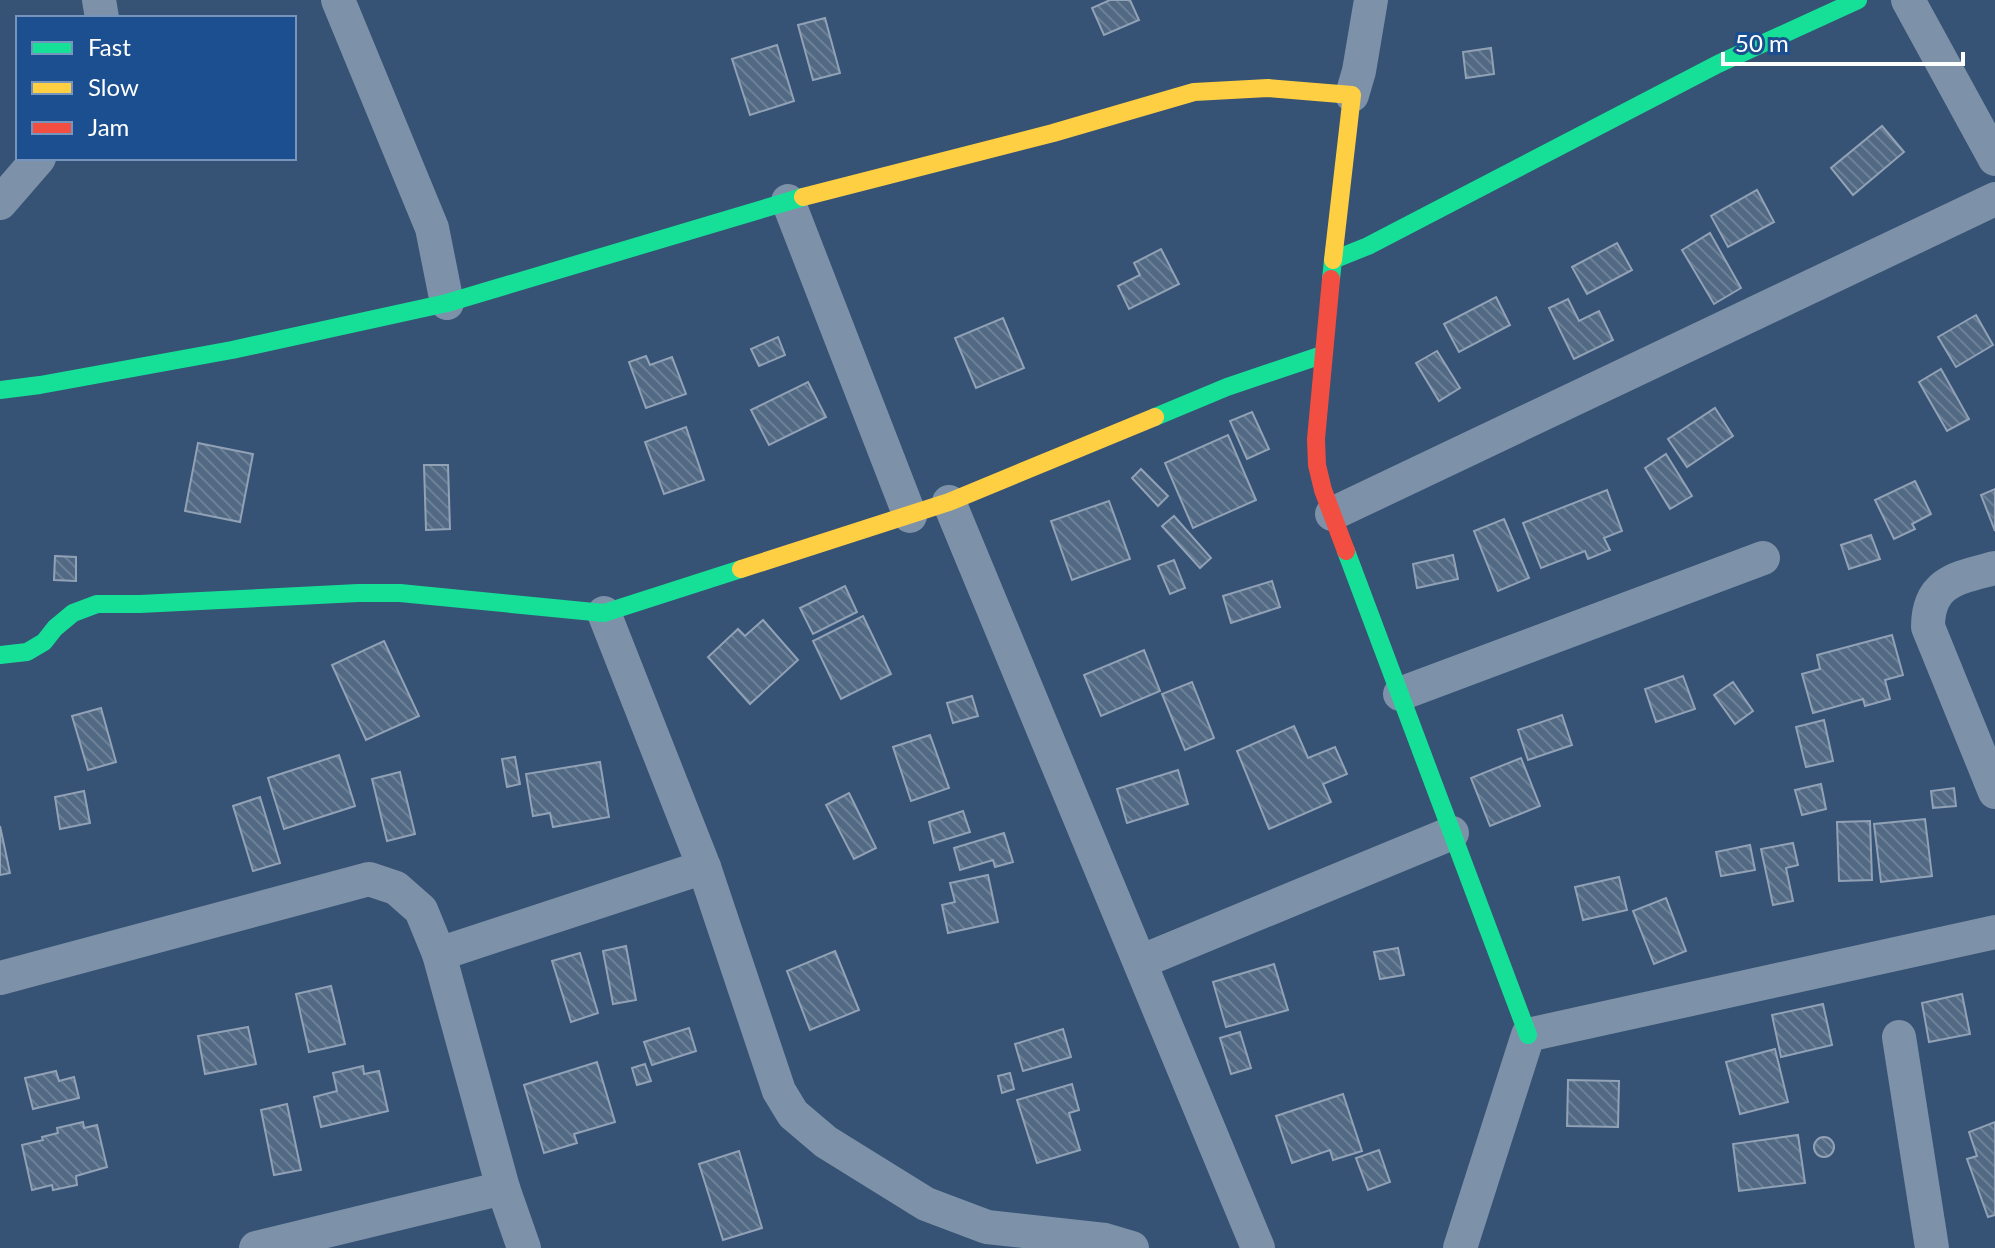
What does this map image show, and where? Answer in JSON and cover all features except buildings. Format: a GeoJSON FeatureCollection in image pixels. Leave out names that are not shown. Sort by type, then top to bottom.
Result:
{"type":"FeatureCollection","features":[{"type":"Feature","properties":{"kind":"street"},"geometry":{"type":"LineString","coordinates":[[338,0],[432,228],[447,303]]}},
{"type":"Feature","properties":{"kind":"street"},"geometry":{"type":"LineString","coordinates":[[1371,0],[1352,95],[1322,355],[1317,465],[1332,514],[1528,1035],[1460,1248]]}},
{"type":"Feature","properties":{"kind":"street"},"geometry":{"type":"LineString","coordinates":[[1333,260],[1368,246],[1718,64],[1858,0]]}},
{"type":"Feature","properties":{"kind":"street"},"geometry":{"type":"LineString","coordinates":[[1908,0],[1995,159]]}},
{"type":"Feature","properties":{"kind":"street"},"geometry":{"type":"LineString","coordinates":[[0,390],[232,350],[447,303],[788,201],[1053,133],[1194,92],[1268,88],[1352,95]]}},
{"type":"Feature","properties":{"kind":"street"},"geometry":{"type":"LineString","coordinates":[[0,203],[37,160]]}},
{"type":"Feature","properties":{"kind":"street"},"geometry":{"type":"LineString","coordinates":[[1332,514],[1995,199]]}},
{"type":"Feature","properties":{"kind":"street"},"geometry":{"type":"LineString","coordinates":[[788,201],[910,516]]}},
{"type":"Feature","properties":{"kind":"street"},"geometry":{"type":"LineString","coordinates":[[0,655],[27,652],[44,642],[73,613],[97,604],[400,593],[604,613],[949,502],[1227,387],[1322,355]]}},
{"type":"Feature","properties":{"kind":"street"},"geometry":{"type":"LineString","coordinates":[[949,502],[1258,1248]]}},
{"type":"Feature","properties":{"kind":"street"},"geometry":{"type":"LineString","coordinates":[[1400,694],[1763,558]]}},
{"type":"Feature","properties":{"kind":"street"},"geometry":{"type":"LineString","coordinates":[[1995,568],[1955,579],[1941,587],[1928,612],[1928,627],[1995,792]]}},
{"type":"Feature","properties":{"kind":"street"},"geometry":{"type":"LineString","coordinates":[[604,613],[704,867],[779,1091],[793,1114],[826,1142],[926,1204],[987,1227],[1105,1240],[1132,1248]]}},
{"type":"Feature","properties":{"kind":"street"},"geometry":{"type":"LineString","coordinates":[[1140,962],[1452,833]]}},
{"type":"Feature","properties":{"kind":"street"},"geometry":{"type":"LineString","coordinates":[[439,954],[704,867]]}},
{"type":"Feature","properties":{"kind":"street"},"geometry":{"type":"LineString","coordinates":[[0,978],[369,879],[396,888],[421,910],[439,954],[503,1188],[524,1248]]}},
{"type":"Feature","properties":{"kind":"street"},"geometry":{"type":"LineString","coordinates":[[1528,1035],[1995,932]]}},
{"type":"Feature","properties":{"kind":"street"},"geometry":{"type":"LineString","coordinates":[[1899,1037],[1932,1248]]}},
{"type":"Feature","properties":{"kind":"street"},"geometry":{"type":"LineString","coordinates":[[256,1248],[503,1188]]}},
{"type":"Feature","properties":{"kind":"traffic: fast"},"geometry":{"type":"LineString","coordinates":[[1331,279],[1333,260],[1368,246],[1718,64],[1858,0]]}},
{"type":"Feature","properties":{"kind":"traffic: fast"},"geometry":{"type":"LineString","coordinates":[[0,390],[232,350],[447,303],[803,197]]}},
{"type":"Feature","properties":{"kind":"traffic: fast"},"geometry":{"type":"LineString","coordinates":[[1155,417],[1227,387],[1322,355]]}},
{"type":"Feature","properties":{"kind":"traffic: fast"},"geometry":{"type":"LineString","coordinates":[[1346,551],[1528,1035]]}},
{"type":"Feature","properties":{"kind":"traffic: fast"},"geometry":{"type":"LineString","coordinates":[[0,655],[27,652],[44,642],[73,613],[97,604],[400,593],[604,613],[741,569]]}},
{"type":"Feature","properties":{"kind":"traffic: slow"},"geometry":{"type":"LineString","coordinates":[[803,197],[1053,133],[1194,92],[1268,88],[1352,95],[1333,260]]}},
{"type":"Feature","properties":{"kind":"traffic: slow"},"geometry":{"type":"LineString","coordinates":[[741,569],[949,502],[1155,417]]}},
{"type":"Feature","properties":{"kind":"traffic: jam"},"geometry":{"type":"LineString","coordinates":[[1331,279],[1316,439],[1317,465],[1346,551]]}}]}
